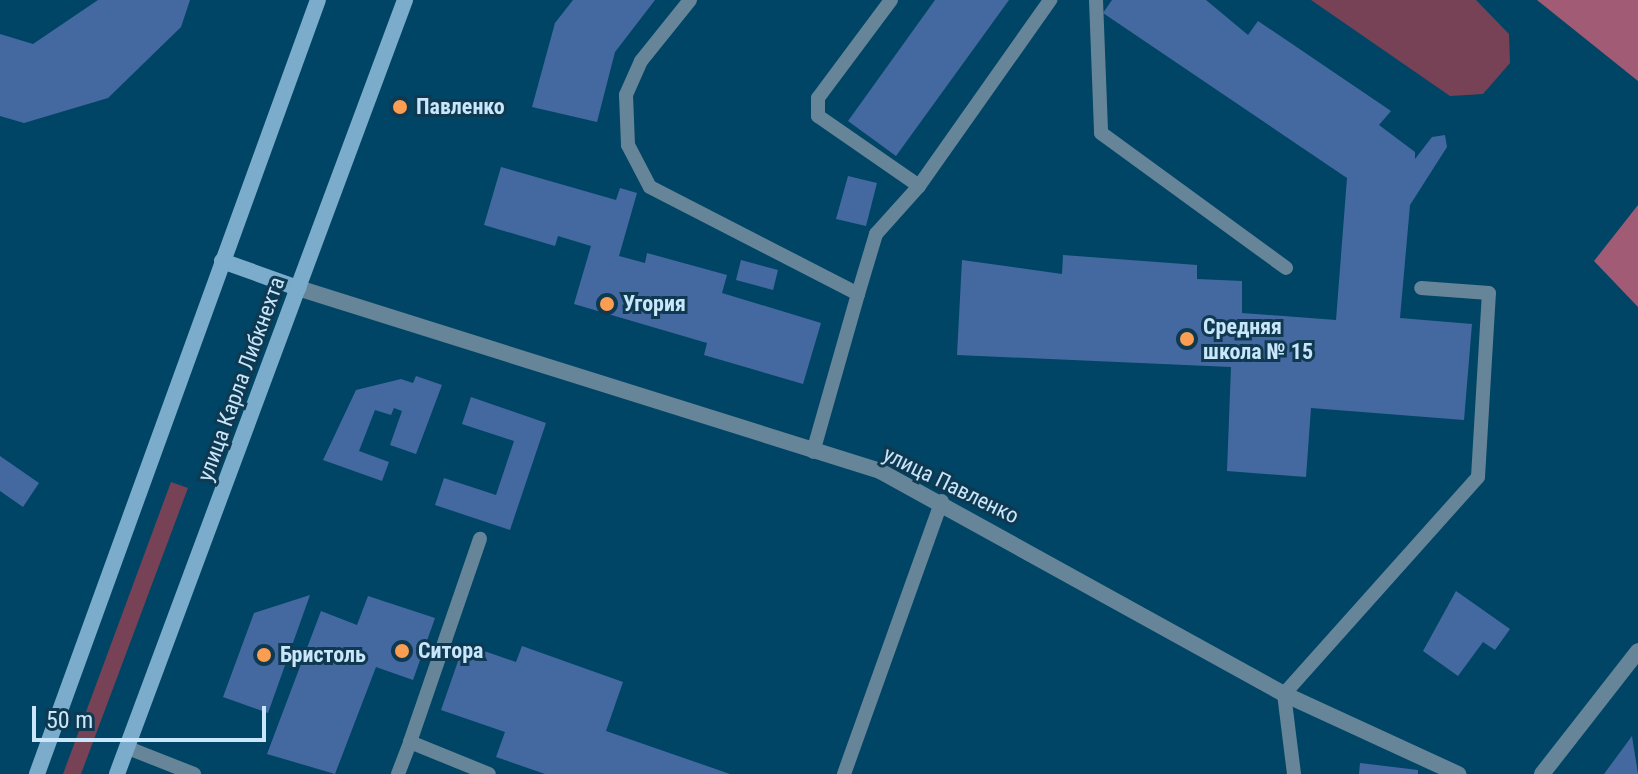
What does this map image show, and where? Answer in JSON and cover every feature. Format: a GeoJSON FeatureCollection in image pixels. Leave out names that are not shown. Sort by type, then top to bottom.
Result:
{"type":"FeatureCollection","features":[{"type":"Feature","properties":{"kind":"main road"},"geometry":{"type":"LineString","coordinates":[[37,774],[318,0]]}},
{"type":"Feature","properties":{"kind":"main road","name":"улица Карла Либкнехта"},"geometry":{"type":"LineString","coordinates":[[117,774],[405,0]]}},
{"type":"Feature","properties":{"kind":"main road"},"geometry":{"type":"LineString","coordinates":[[222,261],[298,288]]}},
{"type":"Feature","properties":{"kind":"street","name":"улица Павленко"},"geometry":{"type":"LineString","coordinates":[[298,288],[880,471],[942,501],[1284,694],[1458,774]]}},
{"type":"Feature","properties":{"kind":"street"},"geometry":{"type":"LineString","coordinates":[[1542,774],[1638,651]]}},
{"type":"Feature","properties":{"kind":"lane"},"geometry":{"type":"LineString","coordinates":[[690,0],[641,61],[626,95],[628,145],[638,167],[650,187],[858,294]]}},
{"type":"Feature","properties":{"kind":"lane"},"geometry":{"type":"LineString","coordinates":[[891,0],[818,98],[818,116],[919,186]]}},
{"type":"Feature","properties":{"kind":"lane"},"geometry":{"type":"LineString","coordinates":[[813,452],[876,234],[919,186],[1050,0]]}},
{"type":"Feature","properties":{"kind":"lane"},"geometry":{"type":"LineString","coordinates":[[1096,0],[1101,133],[1286,268]]}},
{"type":"Feature","properties":{"kind":"lane"},"geometry":{"type":"LineString","coordinates":[[1294,774],[1284,694],[1478,477],[1489,293],[1421,288]]}},
{"type":"Feature","properties":{"kind":"lane"},"geometry":{"type":"LineString","coordinates":[[844,774],[942,501]]}},
{"type":"Feature","properties":{"kind":"lane"},"geometry":{"type":"LineString","coordinates":[[398,774],[480,539]]}},
{"type":"Feature","properties":{"kind":"lane"},"geometry":{"type":"LineString","coordinates":[[410,742],[489,774]]}},
{"type":"Feature","properties":{"kind":"lane"},"geometry":{"type":"LineString","coordinates":[[128,748],[194,774]]}},
{"type":"Feature","properties":{"kind":"shaded area"},"geometry":{"type":"Polygon","coordinates":[[[1311,0],[1476,0],[1509,34],[1510,63],[1483,94],[1450,96],[1311,0]]]}},
{"type":"Feature","properties":{"kind":"shaded area"},"geometry":{"type":"Polygon","coordinates":[[[1537,0],[1638,0],[1638,81],[1537,0]]]}},
{"type":"Feature","properties":{"kind":"shaded area"},"geometry":{"type":"Polygon","coordinates":[[[1638,205],[1638,307],[1594,261],[1638,205]]]}},
{"type":"Feature","properties":{"kind":"shaded area"},"geometry":{"type":"Polygon","coordinates":[[[171,482],[188,488],[81,774],[63,774],[171,482]]]}},
{"type":"Feature","properties":{"kind":"building"},"geometry":{"type":"Polygon","coordinates":[[[98,0],[190,0],[181,27],[108,98],[24,123],[0,116],[0,34],[33,44],[98,0]]]}},
{"type":"Feature","properties":{"kind":"building"},"geometry":{"type":"Polygon","coordinates":[[[573,0],[655,0],[615,52],[597,122],[532,107],[555,23],[573,0]]]}},
{"type":"Feature","properties":{"kind":"building"},"geometry":{"type":"Polygon","coordinates":[[[935,0],[1009,0],[896,156],[848,121],[935,0]]]}},
{"type":"Feature","properties":{"kind":"building"},"geometry":{"type":"Polygon","coordinates":[[[1112,0],[1206,0],[1248,35],[1258,21],[1391,111],[1379,125],[1415,152],[1415,159],[1432,137],[1445,135],[1447,147],[1410,205],[1400,318],[1472,324],[1464,420],[1311,408],[1306,477],[1227,471],[1231,367],[957,355],[962,260],[1062,274],[1063,255],[1197,265],[1197,279],[1242,281],[1242,313],[1336,320],[1347,178],[1103,13],[1112,0]]]}},
{"type":"Feature","properties":{"kind":"building"},"geometry":{"type":"Polygon","coordinates":[[[501,167],[616,200],[620,188],[637,193],[619,256],[645,263],[647,253],[727,275],[722,293],[821,323],[803,384],[704,355],[707,343],[574,304],[591,246],[558,236],[555,246],[484,225],[501,167]]]}},
{"type":"Feature","properties":{"kind":"building"},"geometry":{"type":"Polygon","coordinates":[[[848,176],[877,183],[866,226],[836,219],[848,176]]]}},
{"type":"Feature","properties":{"kind":"building"},"geometry":{"type":"Polygon","coordinates":[[[741,260],[778,270],[773,290],[736,280],[741,260]]]}},
{"type":"Feature","properties":{"kind":"building"},"geometry":{"type":"Polygon","coordinates":[[[416,376],[442,385],[416,454],[390,445],[402,411],[394,408],[391,415],[375,410],[359,451],[389,462],[382,481],[323,460],[356,390],[401,379],[413,383],[416,376]]]}},
{"type":"Feature","properties":{"kind":"building"},"geometry":{"type":"Polygon","coordinates":[[[471,397],[546,423],[510,530],[435,505],[444,478],[496,495],[514,441],[462,424],[471,397]]]}},
{"type":"Feature","properties":{"kind":"building"},"geometry":{"type":"Polygon","coordinates":[[[0,456],[39,483],[23,507],[0,491],[0,456]]]}},
{"type":"Feature","properties":{"kind":"building"},"geometry":{"type":"Polygon","coordinates":[[[1456,591],[1510,629],[1495,650],[1483,642],[1458,676],[1423,651],[1456,591]]]}},
{"type":"Feature","properties":{"kind":"building","name":"Бристоль"},"geometry":{"type":"Polygon","coordinates":[[[310,595],[268,713],[223,697],[254,613],[310,595]]]}},
{"type":"Feature","properties":{"kind":"building"},"geometry":{"type":"Polygon","coordinates":[[[368,596],[435,618],[413,680],[376,667],[335,774],[267,754],[321,611],[357,625],[368,596]]]}},
{"type":"Feature","properties":{"kind":"building"},"geometry":{"type":"Polygon","coordinates":[[[464,644],[516,662],[522,646],[623,682],[606,731],[730,774],[545,774],[496,757],[505,732],[441,710],[464,644]]]}},
{"type":"Feature","properties":{"kind":"building"},"geometry":{"type":"Polygon","coordinates":[[[1632,736],[1638,774],[1604,774],[1632,736]]]}},
{"type":"Feature","properties":{"kind":"building"},"geometry":{"type":"Polygon","coordinates":[[[1360,763],[1418,770],[1418,774],[1359,774],[1360,763]]]}},
{"type":"Feature","properties":{"kind":"place","name":"Павленко"},"geometry":{"type":"Point","coordinates":[400,107]}},
{"type":"Feature","properties":{"kind":"place","name":"Угория"},"geometry":{"type":"Point","coordinates":[607,304]}},
{"type":"Feature","properties":{"kind":"place","name":"Средняя школа № 15"},"geometry":{"type":"Point","coordinates":[1187,339]}},
{"type":"Feature","properties":{"kind":"place","name":"Ситора"},"geometry":{"type":"Point","coordinates":[402,651]}},
{"type":"Feature","properties":{"kind":"place","name":"Бристоль"},"geometry":{"type":"Point","coordinates":[264,655]}}]}
